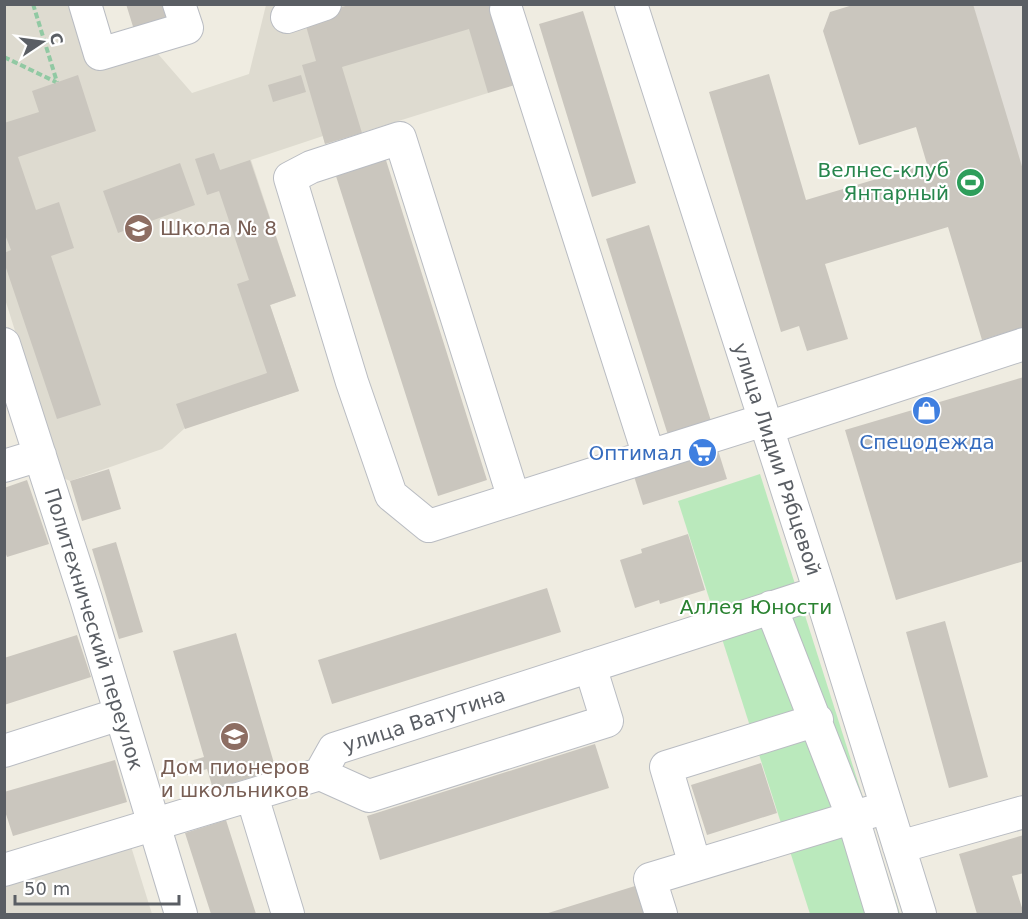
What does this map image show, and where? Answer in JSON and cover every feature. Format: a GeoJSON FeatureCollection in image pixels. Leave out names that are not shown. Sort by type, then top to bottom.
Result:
{"type":"FeatureCollection","features":[{"type":"Feature","properties":{"kind":"street"},"geometry":{"type":"LineString","coordinates":[[85,4],[100,54],[186,28],[179,4]]}},
{"type":"Feature","properties":{"kind":"street"},"geometry":{"type":"LineString","coordinates":[[287,17],[325,4]]}},
{"type":"Feature","properties":{"kind":"street","name":"улица Лидии Рябцевой"},"geometry":{"type":"LineString","coordinates":[[631,4],[820,592],[920,915]]}},
{"type":"Feature","properties":{"kind":"street"},"geometry":{"type":"LineString","coordinates":[[511,6],[649,456]]}},
{"type":"Feature","properties":{"kind":"street"},"geometry":{"type":"LineString","coordinates":[[514,499],[400,138],[311,166],[290,178],[352,382],[391,495],[429,526],[514,499],[649,456],[766,424],[1023,344]]}},
{"type":"Feature","properties":{"kind":"street","name":"Политехнический переулок"},"geometry":{"type":"LineString","coordinates":[[4,344],[181,915]]}},
{"type":"Feature","properties":{"kind":"street"},"geometry":{"type":"LineString","coordinates":[[4,466],[40,455]]}},
{"type":"Feature","properties":{"kind":"street","name":"улица Ватутина"},"geometry":{"type":"LineString","coordinates":[[320,774],[334,749],[820,592]]}},
{"type":"Feature","properties":{"kind":"street"},"geometry":{"type":"LineString","coordinates":[[771,607],[854,818],[882,915]]}},
{"type":"Feature","properties":{"kind":"street"},"geometry":{"type":"LineString","coordinates":[[6,864],[154,826],[320,774],[369,796],[607,721],[590,666]]}},
{"type":"Feature","properties":{"kind":"street"},"geometry":{"type":"LineString","coordinates":[[4,751],[120,714]]}},
{"type":"Feature","properties":{"kind":"street"},"geometry":{"type":"LineString","coordinates":[[695,865],[666,766],[817,720]]}},
{"type":"Feature","properties":{"kind":"street"},"geometry":{"type":"LineString","coordinates":[[252,796],[288,915]]}},
{"type":"Feature","properties":{"kind":"street"},"geometry":{"type":"LineString","coordinates":[[661,915],[650,879],[886,807]]}},
{"type":"Feature","properties":{"kind":"street"},"geometry":{"type":"LineString","coordinates":[[899,848],[1023,812]]}},
{"type":"Feature","properties":{"kind":"path"},"geometry":{"type":"LineString","coordinates":[[4,57],[57,82],[33,4]]}},
{"type":"Feature","properties":{"kind":"shaded area","name":"Школа № 8"},"geometry":{"type":"Polygon","coordinates":[[[4,5],[73,5],[92,66],[152,47],[192,93],[249,74],[266,5],[491,5],[488,93],[325,144],[323,136],[251,160],[296,296],[270,305],[299,391],[185,428],[162,449],[70,481],[61,477],[5,299],[4,5]]]}},
{"type":"Feature","properties":{"kind":"shaded area"},"geometry":{"type":"Polygon","coordinates":[[[973,5],[1023,5],[1023,173],[973,5]]]}},
{"type":"Feature","properties":{"kind":"shaded area"},"geometry":{"type":"Polygon","coordinates":[[[129,840],[152,914],[5,914],[5,877],[129,840]]]}},
{"type":"Feature","properties":{"kind":"green space","name":"Аллея Юности"},"geometry":{"type":"Polygon","coordinates":[[[760,474],[900,914],[810,914],[678,501],[760,474]]]}},
{"type":"Feature","properties":{"kind":"building"},"geometry":{"type":"Polygon","coordinates":[[[126,4],[171,4],[176,20],[135,33],[126,4]]]}},
{"type":"Feature","properties":{"kind":"building"},"geometry":{"type":"Polygon","coordinates":[[[352,4],[491,4],[515,85],[488,93],[469,29],[342,67],[362,133],[325,144],[302,65],[316,61],[304,19],[352,4]]]}},
{"type":"Feature","properties":{"kind":"building"},"geometry":{"type":"Polygon","coordinates":[[[856,4],[973,4],[1024,173],[1024,327],[982,340],[948,227],[825,264],[848,339],[807,351],[799,326],[781,332],[709,92],[769,74],[806,200],[927,164],[916,127],[859,145],[823,31],[830,12],[856,4]]]}},
{"type":"Feature","properties":{"kind":"building"},"geometry":{"type":"Polygon","coordinates":[[[583,11],[636,183],[592,197],[539,24],[583,11]]]}},
{"type":"Feature","properties":{"kind":"building"},"geometry":{"type":"Polygon","coordinates":[[[78,75],[96,131],[18,157],[36,210],[59,202],[74,248],[51,256],[101,405],[57,419],[4,262],[4,253],[11,250],[4,232],[4,123],[39,112],[32,91],[78,75]]]}},
{"type":"Feature","properties":{"kind":"building"},"geometry":{"type":"Polygon","coordinates":[[[301,75],[306,92],[273,102],[268,85],[301,75]]]}},
{"type":"Feature","properties":{"kind":"building"},"geometry":{"type":"Polygon","coordinates":[[[214,153],[220,170],[250,160],[296,296],[270,305],[299,391],[185,429],[176,404],[267,373],[237,284],[249,280],[219,191],[207,195],[195,159],[214,153]]]}},
{"type":"Feature","properties":{"kind":"building"},"geometry":{"type":"Polygon","coordinates":[[[385,157],[487,480],[438,496],[335,173],[385,157]]]}},
{"type":"Feature","properties":{"kind":"building"},"geometry":{"type":"Polygon","coordinates":[[[180,163],[195,205],[118,233],[103,191],[180,163]]]}},
{"type":"Feature","properties":{"kind":"building"},"geometry":{"type":"Polygon","coordinates":[[[649,225],[711,421],[668,435],[606,239],[649,225]]]}},
{"type":"Feature","properties":{"kind":"building"},"geometry":{"type":"Polygon","coordinates":[[[1024,377],[1024,561],[896,600],[845,430],[1024,377]]]}},
{"type":"Feature","properties":{"kind":"building"},"geometry":{"type":"Polygon","coordinates":[[[717,447],[727,479],[643,505],[633,473],[717,447]]]}},
{"type":"Feature","properties":{"kind":"building"},"geometry":{"type":"Polygon","coordinates":[[[109,469],[121,509],[82,521],[70,481],[109,469]]]}},
{"type":"Feature","properties":{"kind":"building"},"geometry":{"type":"Polygon","coordinates":[[[27,480],[49,544],[7,557],[4,549],[4,488],[27,480]]]}},
{"type":"Feature","properties":{"kind":"building"},"geometry":{"type":"Polygon","coordinates":[[[688,534],[705,590],[660,604],[659,600],[635,608],[620,560],[642,553],[641,549],[688,534]]]}},
{"type":"Feature","properties":{"kind":"building"},"geometry":{"type":"Polygon","coordinates":[[[116,542],[143,632],[119,639],[92,549],[116,542]]]}},
{"type":"Feature","properties":{"kind":"building"},"geometry":{"type":"Polygon","coordinates":[[[547,588],[561,632],[332,704],[318,660],[547,588]]]}},
{"type":"Feature","properties":{"kind":"building"},"geometry":{"type":"Polygon","coordinates":[[[945,621],[988,777],[949,788],[906,632],[945,621]]]}},
{"type":"Feature","properties":{"kind":"building"},"geometry":{"type":"Polygon","coordinates":[[[236,633],[276,770],[213,789],[207,769],[187,775],[183,763],[204,757],[173,651],[236,633]]]}},
{"type":"Feature","properties":{"kind":"building"},"geometry":{"type":"Polygon","coordinates":[[[77,635],[91,677],[4,705],[4,658],[77,635]]]}},
{"type":"Feature","properties":{"kind":"building"},"geometry":{"type":"Polygon","coordinates":[[[595,744],[609,788],[380,860],[367,816],[595,744]]]}},
{"type":"Feature","properties":{"kind":"building"},"geometry":{"type":"Polygon","coordinates":[[[115,760],[127,802],[13,836],[4,808],[4,792],[115,760]]]}},
{"type":"Feature","properties":{"kind":"building"},"geometry":{"type":"Polygon","coordinates":[[[761,763],[777,813],[707,835],[691,785],[761,763]]]}},
{"type":"Feature","properties":{"kind":"building"},"geometry":{"type":"Polygon","coordinates":[[[226,820],[256,914],[211,914],[185,833],[226,820]]]}},
{"type":"Feature","properties":{"kind":"building"},"geometry":{"type":"Polygon","coordinates":[[[1024,835],[1024,873],[1012,876],[1024,914],[977,914],[959,854],[1024,835]]]}},
{"type":"Feature","properties":{"kind":"building"},"geometry":{"type":"Polygon","coordinates":[[[635,886],[644,914],[545,914],[635,886]]]}},
{"type":"Feature","properties":{"kind":"place","name":"Велнес-клуб Янтарный"},"geometry":{"type":"Point","coordinates":[970,182]}},
{"type":"Feature","properties":{"kind":"place","name":"Школа № 8"},"geometry":{"type":"Point","coordinates":[139,228]}},
{"type":"Feature","properties":{"kind":"place","name":"Спецодежда"},"geometry":{"type":"Point","coordinates":[927,411]}},
{"type":"Feature","properties":{"kind":"place","name":"Оптимал"},"geometry":{"type":"Point","coordinates":[703,453]}},
{"type":"Feature","properties":{"kind":"place","name":"Дом пионеров и школьников"},"geometry":{"type":"Point","coordinates":[235,737]}}]}
